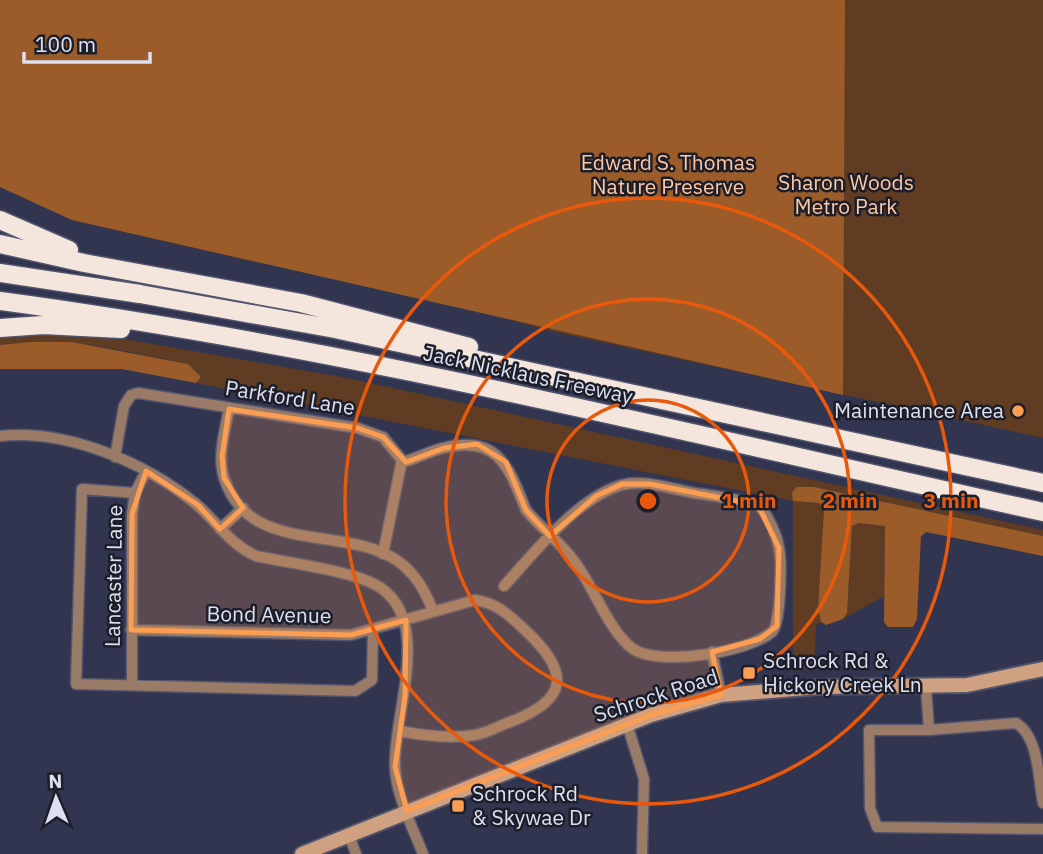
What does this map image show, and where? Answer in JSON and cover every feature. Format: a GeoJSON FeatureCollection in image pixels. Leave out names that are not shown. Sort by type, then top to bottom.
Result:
{"type":"FeatureCollection","features":[{"type":"Feature","properties":{"kind":"highway"},"geometry":{"type":"LineString","coordinates":[[0,220],[47,243],[153,275]]}},
{"type":"Feature","properties":{"kind":"highway"},"geometry":{"type":"LineString","coordinates":[[0,244],[368,319],[593,386]]}},
{"type":"Feature","properties":{"kind":"highway","name":"Jack Nicklaus Freeway"},"geometry":{"type":"LineString","coordinates":[[0,273],[252,313],[1043,483]]}},
{"type":"Feature","properties":{"kind":"highway","name":"Jack Nicklaus Freeway"},"geometry":{"type":"LineString","coordinates":[[0,301],[116,317],[302,351],[1043,512]]}},
{"type":"Feature","properties":{"kind":"highway"},"geometry":{"type":"LineString","coordinates":[[0,328],[43,325],[112,328],[302,351]]}},
{"type":"Feature","properties":{"kind":"main road","name":"Schrock Road"},"geometry":{"type":"LineString","coordinates":[[302,854],[626,724],[721,695],[818,687],[967,685],[1043,669]]}},
{"type":"Feature","properties":{"kind":"street","name":"Parkford Lane"},"geometry":{"type":"LineString","coordinates":[[115,457],[124,406],[131,395],[138,393],[358,428],[383,437],[402,462]]}},
{"type":"Feature","properties":{"kind":"street"},"geometry":{"type":"LineString","coordinates":[[229,409],[222,456],[224,478],[243,508],[257,523],[383,554],[411,572],[433,611]]}},
{"type":"Feature","properties":{"kind":"street"},"geometry":{"type":"LineString","coordinates":[[0,436],[23,433],[59,439],[115,457],[146,471],[198,505],[240,548],[256,556],[373,583],[395,602],[403,621],[405,696],[395,767],[407,811],[424,854]]}},
{"type":"Feature","properties":{"kind":"street"},"geometry":{"type":"LineString","coordinates":[[383,554],[402,462],[444,448],[477,444],[506,462],[526,510],[551,536],[573,559],[621,637],[634,650],[651,656],[685,658],[712,653],[760,639],[777,626],[779,548],[764,511],[758,505],[650,484],[622,484],[596,496],[551,536],[504,586]]}},
{"type":"Feature","properties":{"kind":"street","name":"Lancaster Lane"},"geometry":{"type":"LineString","coordinates":[[132,685],[135,493],[146,471]]}},
{"type":"Feature","properties":{"kind":"street"},"geometry":{"type":"LineString","coordinates":[[135,493],[82,489],[76,684],[355,691],[372,680],[373,630]]}},
{"type":"Feature","properties":{"kind":"street"},"geometry":{"type":"LineString","coordinates":[[220,529],[243,508]]}},
{"type":"Feature","properties":{"kind":"street"},"geometry":{"type":"LineString","coordinates":[[400,731],[433,737],[477,734],[528,715],[544,706],[555,692],[557,674],[551,658],[502,609],[488,601],[475,600],[403,621]]}},
{"type":"Feature","properties":{"kind":"street","name":"Bond Avenue"},"geometry":{"type":"LineString","coordinates":[[131,629],[330,636],[373,630],[403,621]]}},
{"type":"Feature","properties":{"kind":"street"},"geometry":{"type":"LineString","coordinates":[[712,653],[721,695]]}},
{"type":"Feature","properties":{"kind":"street"},"geometry":{"type":"LineString","coordinates":[[926,687],[929,730]]}},
{"type":"Feature","properties":{"kind":"street"},"geometry":{"type":"LineString","coordinates":[[1043,803],[1031,738],[1025,729],[1016,723],[929,730],[869,730],[870,808],[877,827],[1043,829]]}},
{"type":"Feature","properties":{"kind":"street"},"geometry":{"type":"LineString","coordinates":[[626,724],[644,779],[642,854]]}},
{"type":"Feature","properties":{"kind":"street"},"geometry":{"type":"LineString","coordinates":[[349,835],[356,854]]}},
{"type":"Feature","properties":{"kind":"highlighted area"},"geometry":{"type":"Polygon","coordinates":[[[229,409],[242,410],[358,428],[383,437],[406,462],[444,448],[477,444],[506,462],[526,510],[550,536],[596,496],[622,484],[650,484],[758,505],[779,548],[777,626],[760,639],[712,652],[721,695],[651,715],[407,811],[395,767],[405,696],[406,620],[351,635],[131,630],[132,514],[146,471],[198,505],[220,529],[243,508],[224,478],[222,456],[229,409]]]}},
{"type":"Feature","properties":{"kind":"green space","name":"Edward S. Thomas Nature Preserve"},"geometry":{"type":"Polygon","coordinates":[[[0,0],[1043,0],[1043,438],[546,330],[416,292],[251,261],[72,220],[0,187],[0,0]]]}},
{"type":"Feature","properties":{"kind":"green space","name":"Edward S. Thomas Nature Preserve"},"geometry":{"type":"Polygon","coordinates":[[[0,0],[845,0],[843,395],[72,220],[0,187],[0,0]]]}},
{"type":"Feature","properties":{"kind":"green space"},"geometry":{"type":"Polygon","coordinates":[[[33,330],[107,336],[347,378],[1043,530],[1043,536],[814,487],[793,501],[196,383],[201,377],[188,364],[124,351],[72,342],[0,345],[0,333],[33,330]]]}},
{"type":"Feature","properties":{"kind":"green space"},"geometry":{"type":"Polygon","coordinates":[[[72,342],[188,364],[201,377],[196,383],[122,369],[0,369],[0,345],[72,342]]]}},
{"type":"Feature","properties":{"kind":"green space"},"geometry":{"type":"Polygon","coordinates":[[[797,487],[814,487],[1043,536],[1043,556],[926,532],[921,536],[917,619],[913,627],[888,627],[884,622],[885,526],[859,523],[852,526],[847,613],[843,619],[826,625],[821,622],[818,609],[824,508],[819,503],[793,501],[792,492],[797,487]]]}},
{"type":"Feature","properties":{"kind":"green space"},"geometry":{"type":"Polygon","coordinates":[[[793,501],[820,503],[824,507],[818,609],[821,622],[816,626],[814,669],[793,671],[793,501]]]}},
{"type":"Feature","properties":{"kind":"green space"},"geometry":{"type":"Polygon","coordinates":[[[859,523],[885,526],[884,596],[843,619],[847,613],[852,526],[859,523]]]}},
{"type":"Feature","properties":{"kind":"place","name":"Maintenance Area"},"geometry":{"type":"Point","coordinates":[1018,411]}},
{"type":"Feature","properties":{"kind":"place","name":"Schrock Rd & Hickory Creek Ln"},"geometry":{"type":"Point","coordinates":[749,673]}},
{"type":"Feature","properties":{"kind":"place","name":"Schrock Rd & Skywae Dr"},"geometry":{"type":"Point","coordinates":[458,806]}},
{"type":"Feature","properties":{"kind":"park label","name":"Sharon Woods Metro Park"},"geometry":{"type":"Point","coordinates":[846,195]}}]}
